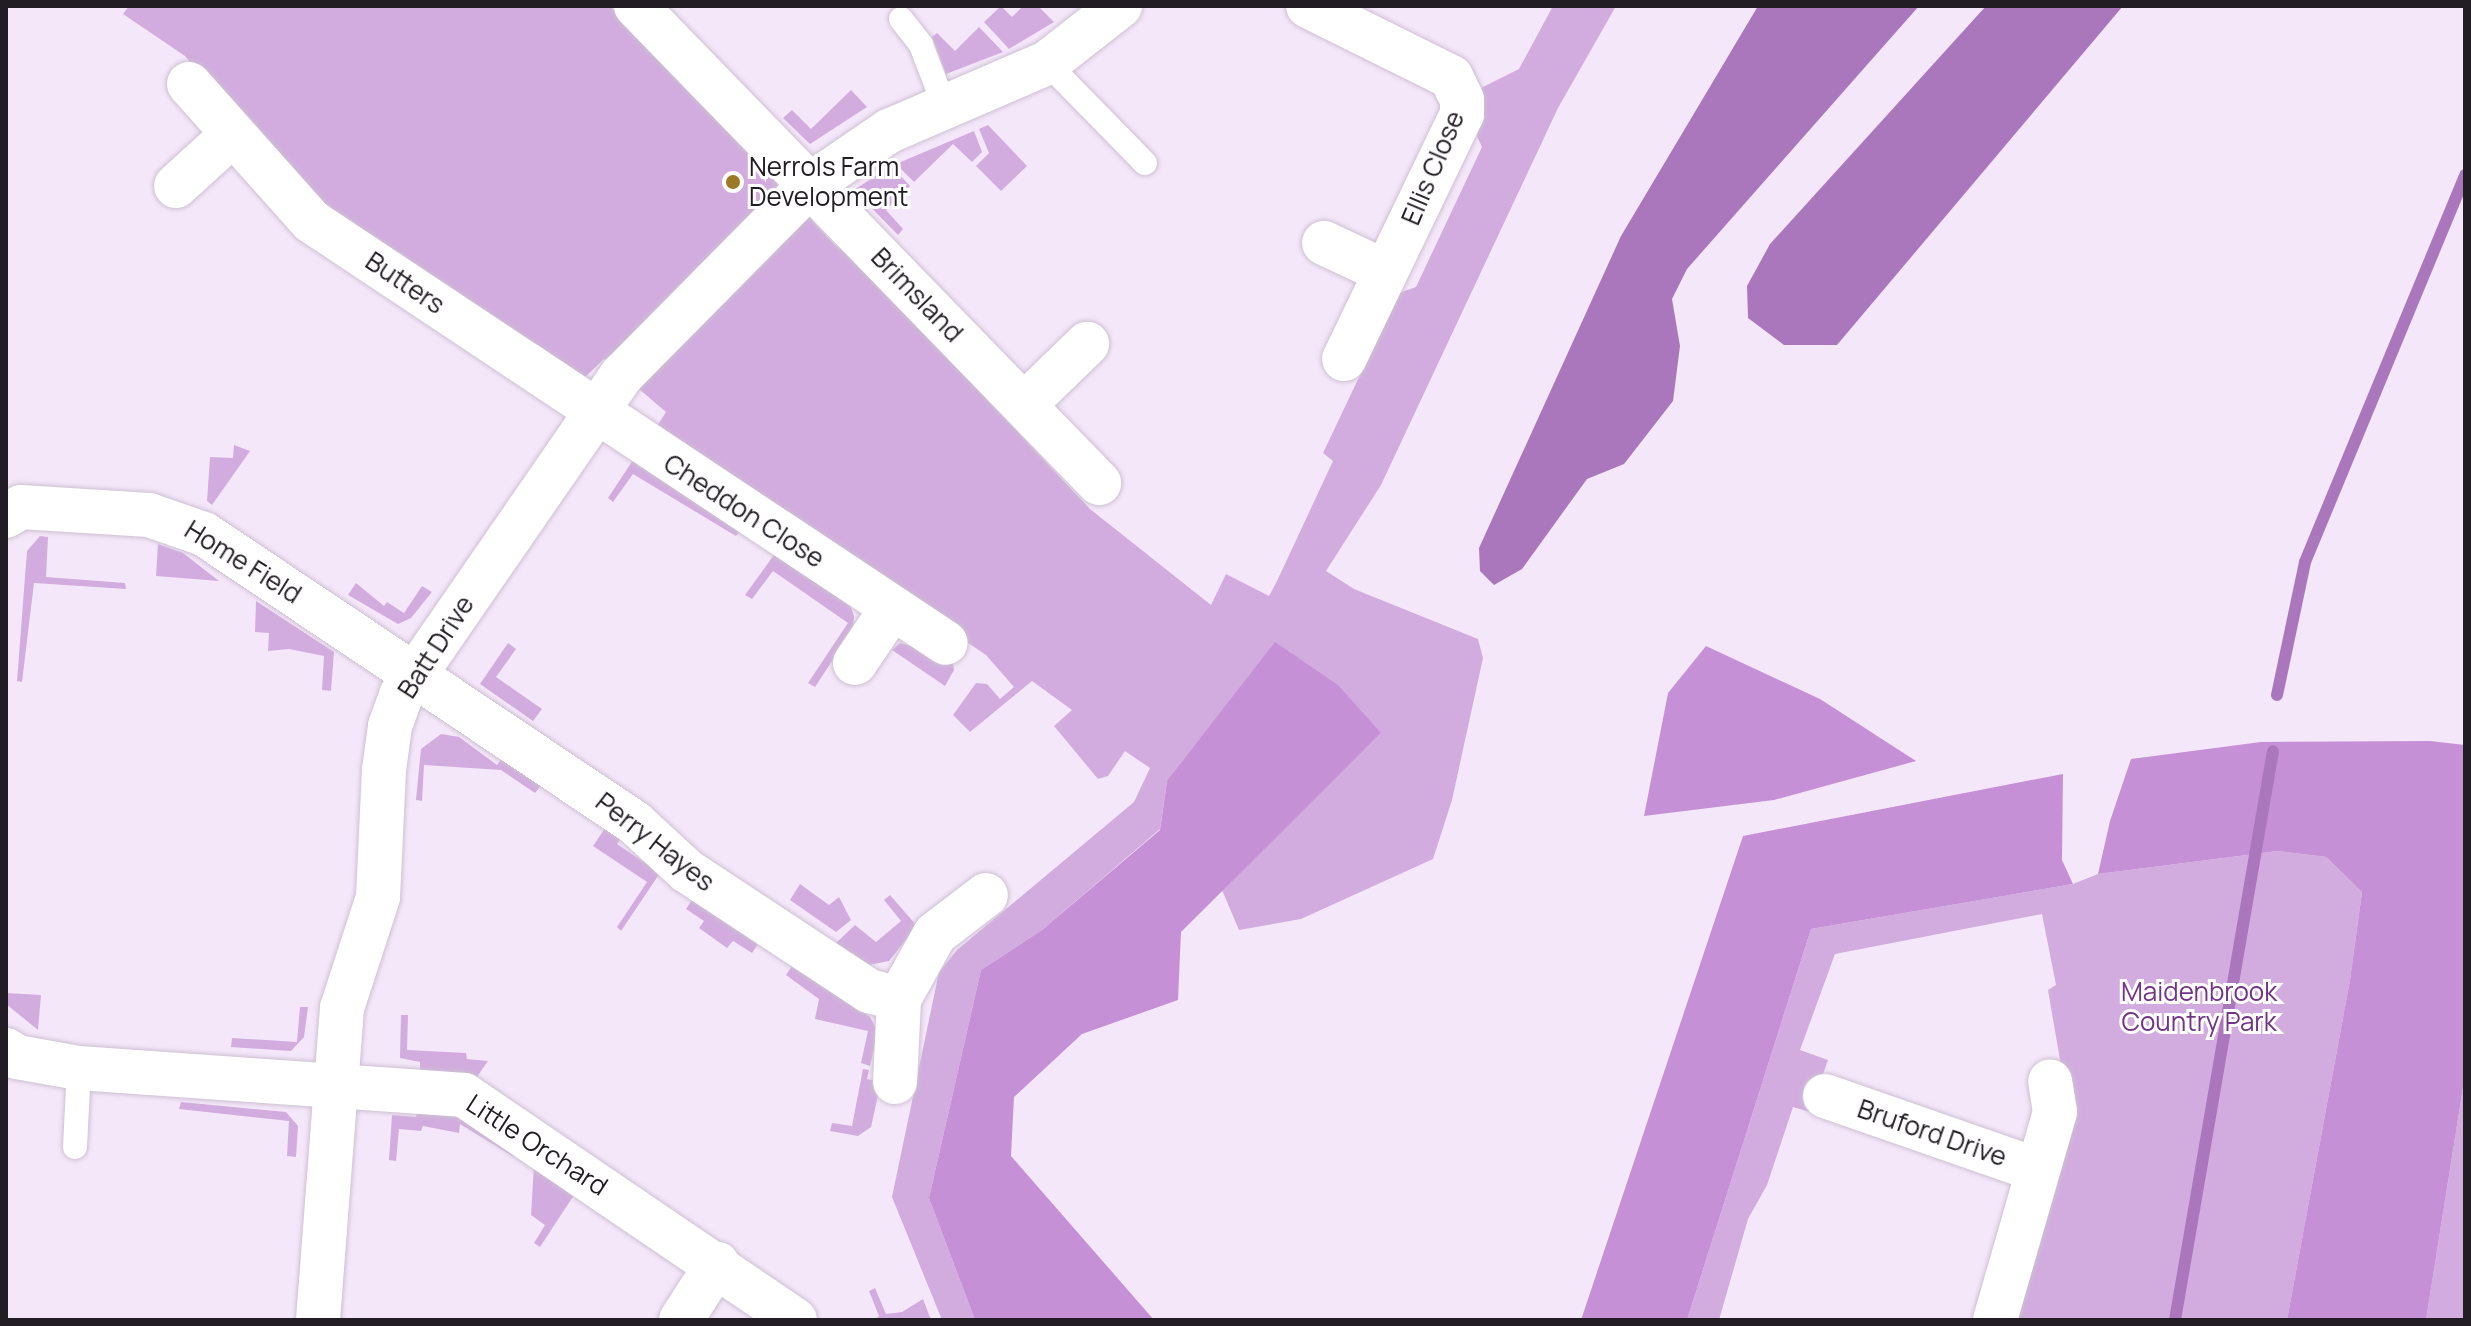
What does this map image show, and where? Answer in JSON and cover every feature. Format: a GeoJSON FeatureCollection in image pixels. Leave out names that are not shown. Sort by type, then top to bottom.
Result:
{"type":"FeatureCollection","features":[{"type":"Feature","properties":{"kind":"street","name":"Brimsland"},"geometry":{"type":"LineString","coordinates":[[636,6],[1099,483]]}},
{"type":"Feature","properties":{"kind":"street","name":"Batt Drive"},"geometry":{"type":"LineString","coordinates":[[318,1320],[342,1008],[378,897],[390,726],[415,675],[622,375],[810,185],[889,131],[1047,63],[1120,6]]}},
{"type":"Feature","properties":{"kind":"street","name":"Ellis Close"},"geometry":{"type":"LineString","coordinates":[[1308,6],[1451,77],[1462,100],[1462,114],[1344,359]]}},
{"type":"Feature","properties":{"kind":"street","name":"Butters"},"geometry":{"type":"LineString","coordinates":[[189,84],[311,221],[595,413]]}},
{"type":"Feature","properties":{"kind":"street"},"geometry":{"type":"LineString","coordinates":[[176,186],[232,135]]}},
{"type":"Feature","properties":{"kind":"street"},"geometry":{"type":"LineString","coordinates":[[1324,243],[1386,272]]}},
{"type":"Feature","properties":{"kind":"street"},"geometry":{"type":"LineString","coordinates":[[1024,405],[1087,344]]}},
{"type":"Feature","properties":{"kind":"street","name":"Cheddon Close"},"geometry":{"type":"LineString","coordinates":[[595,413],[946,643]]}},
{"type":"Feature","properties":{"kind":"street","name":"Home Field"},"geometry":{"type":"LineString","coordinates":[[6,516],[21,507],[179,521],[415,675]]}},
{"type":"Feature","properties":{"kind":"street"},"geometry":{"type":"LineString","coordinates":[[855,663],[892,608]]}},
{"type":"Feature","properties":{"kind":"street","name":"Perry Hayes"},"geometry":{"type":"LineString","coordinates":[[415,675],[635,823],[687,871],[869,991],[899,999]]}},
{"type":"Feature","properties":{"kind":"street"},"geometry":{"type":"LineString","coordinates":[[895,1082],[899,999],[935,934],[986,895]]}},
{"type":"Feature","properties":{"kind":"street"},"geometry":{"type":"LineString","coordinates":[[6,1050],[17,1057],[79,1068],[337,1084]]}},
{"type":"Feature","properties":{"kind":"street","name":"Bruford Drive"},"geometry":{"type":"LineString","coordinates":[[1995,1320],[2055,1112],[2050,1081]]}},
{"type":"Feature","properties":{"kind":"street","name":"Little Orchard"},"geometry":{"type":"LineString","coordinates":[[337,1084],[464,1095],[717,1264],[795,1320]]}},
{"type":"Feature","properties":{"kind":"street","name":"Bruford Drive"},"geometry":{"type":"LineString","coordinates":[[1825,1096],[2038,1170]]}},
{"type":"Feature","properties":{"kind":"street"},"geometry":{"type":"LineString","coordinates":[[681,1320],[717,1264]]}},
{"type":"Feature","properties":{"kind":"lane"},"geometry":{"type":"LineString","coordinates":[[901,19],[921,45],[945,108]]}},
{"type":"Feature","properties":{"kind":"lane"},"geometry":{"type":"LineString","coordinates":[[1047,63],[1145,163]]}},
{"type":"Feature","properties":{"kind":"lane"},"geometry":{"type":"LineString","coordinates":[[75,1147],[79,1068]]}},
{"type":"Feature","properties":{"kind":"green space"},"geometry":{"type":"Polygon","coordinates":[[[129,6],[610,6],[835,245],[906,299],[901,308],[1090,509],[1211,605],[1226,574],[1269,596],[1277,581],[1333,461],[1323,453],[1399,293],[1416,287],[1482,147],[1475,132],[1481,88],[1519,69],[1553,6],[1616,6],[1558,108],[1381,485],[1326,571],[1354,589],[1478,639],[1483,658],[1452,800],[1433,859],[1301,919],[1239,930],[1222,890],[1381,733],[1167,781],[1160,829],[1042,930],[981,970],[929,1198],[975,1320],[942,1320],[892,1197],[939,972],[957,950],[1134,802],[1150,768],[1125,751],[1108,776],[1098,779],[1054,726],[1072,710],[1032,681],[970,732],[953,715],[976,683],[987,684],[1000,699],[1014,687],[986,655],[654,431],[666,412],[604,359],[579,383],[320,209],[185,56],[123,14],[129,6]]]}},
{"type":"Feature","properties":{"kind":"green space"},"geometry":{"type":"Polygon","coordinates":[[[1001,6],[1012,17],[1023,6],[1038,6],[1054,22],[1009,49],[984,22],[1001,6]]]}},
{"type":"Feature","properties":{"kind":"green space"},"geometry":{"type":"Polygon","coordinates":[[[979,27],[1003,52],[946,74],[932,37],[937,33],[955,51],[979,27]]]}},
{"type":"Feature","properties":{"kind":"green space"},"geometry":{"type":"Polygon","coordinates":[[[851,90],[867,107],[810,144],[783,118],[792,110],[811,129],[851,90]]]}},
{"type":"Feature","properties":{"kind":"green space"},"geometry":{"type":"Polygon","coordinates":[[[988,125],[1027,166],[1001,191],[976,166],[989,153],[979,129],[988,125]]]}},
{"type":"Feature","properties":{"kind":"green space"},"geometry":{"type":"Polygon","coordinates":[[[974,131],[982,152],[972,162],[953,144],[914,182],[896,164],[974,131]]]}},
{"type":"Feature","properties":{"kind":"green space"},"geometry":{"type":"Polygon","coordinates":[[[891,166],[910,186],[886,210],[903,229],[898,235],[854,190],[891,166]]]}},
{"type":"Feature","properties":{"kind":"green space"},"geometry":{"type":"Polygon","coordinates":[[[234,445],[250,451],[212,505],[207,501],[210,457],[233,458],[234,445]]]}},
{"type":"Feature","properties":{"kind":"green space"},"geometry":{"type":"Polygon","coordinates":[[[635,457],[741,530],[736,536],[633,474],[613,502],[608,498],[635,457]]]}},
{"type":"Feature","properties":{"kind":"green space"},"geometry":{"type":"Polygon","coordinates":[[[40,536],[48,537],[46,577],[125,583],[126,589],[34,583],[22,682],[17,681],[27,551],[40,536]]]}},
{"type":"Feature","properties":{"kind":"green space"},"geometry":{"type":"Polygon","coordinates":[[[158,544],[183,553],[219,581],[156,576],[158,544]]]}},
{"type":"Feature","properties":{"kind":"green space"},"geometry":{"type":"Polygon","coordinates":[[[776,552],[849,602],[854,616],[853,629],[815,687],[808,683],[848,623],[773,571],[752,599],[745,595],[776,552]]]}},
{"type":"Feature","properties":{"kind":"green space"},"geometry":{"type":"Polygon","coordinates":[[[356,583],[384,606],[387,602],[404,613],[422,586],[432,592],[411,618],[398,624],[348,595],[356,583]]]}},
{"type":"Feature","properties":{"kind":"green space"},"geometry":{"type":"Polygon","coordinates":[[[256,601],[334,652],[331,691],[322,690],[324,656],[289,649],[268,651],[269,633],[255,632],[256,601]]]}},
{"type":"Feature","properties":{"kind":"green space"},"geometry":{"type":"Polygon","coordinates":[[[508,643],[516,649],[496,677],[542,709],[533,721],[480,684],[508,643]]]}},
{"type":"Feature","properties":{"kind":"green space"},"geometry":{"type":"Polygon","coordinates":[[[900,643],[952,658],[954,670],[945,686],[892,650],[900,643]]]}},
{"type":"Feature","properties":{"kind":"green space"},"geometry":{"type":"Polygon","coordinates":[[[441,734],[459,737],[497,765],[504,755],[544,782],[535,793],[501,770],[424,765],[422,801],[416,800],[421,749],[441,734]]]}},
{"type":"Feature","properties":{"kind":"green space"},"geometry":{"type":"Polygon","coordinates":[[[608,824],[623,835],[617,844],[660,873],[621,931],[617,927],[647,882],[593,846],[608,824]]]}},
{"type":"Feature","properties":{"kind":"green space","name":"Maidenbrook Country Park"},"geometry":{"type":"Polygon","coordinates":[[[2278,851],[2326,857],[2362,892],[2350,980],[2287,1320],[2013,1320],[2070,1118],[2048,990],[2056,985],[2042,914],[1835,954],[1800,1050],[1828,1060],[1810,1112],[1793,1107],[1767,1185],[1748,1219],[1719,1320],[1687,1320],[1811,929],[2073,884],[2098,874],[2278,851]]]}},
{"type":"Feature","properties":{"kind":"green space"},"geometry":{"type":"Polygon","coordinates":[[[800,884],[829,905],[839,897],[851,920],[836,932],[790,900],[800,884]]]}},
{"type":"Feature","properties":{"kind":"green space"},"geometry":{"type":"Polygon","coordinates":[[[890,895],[917,926],[889,961],[869,965],[834,945],[855,925],[876,942],[901,921],[884,900],[890,895]]]}},
{"type":"Feature","properties":{"kind":"green space"},"geometry":{"type":"Polygon","coordinates":[[[694,897],[760,941],[752,953],[733,941],[727,948],[699,928],[704,921],[686,909],[694,897]]]}},
{"type":"Feature","properties":{"kind":"green space"},"geometry":{"type":"Polygon","coordinates":[[[794,963],[870,1017],[878,1032],[870,1066],[861,1063],[868,1031],[815,1019],[819,999],[786,975],[794,963]]]}},
{"type":"Feature","properties":{"kind":"green space"},"geometry":{"type":"Polygon","coordinates":[[[7,974],[7,993],[41,995],[38,1030],[6,1004],[7,974]]]}},
{"type":"Feature","properties":{"kind":"green space"},"geometry":{"type":"Polygon","coordinates":[[[300,1007],[308,1007],[304,1037],[291,1051],[231,1047],[232,1038],[297,1042],[300,1007]]]}},
{"type":"Feature","properties":{"kind":"green space"},"geometry":{"type":"Polygon","coordinates":[[[401,1015],[408,1015],[407,1050],[466,1053],[467,1059],[488,1061],[474,1081],[420,1070],[420,1062],[400,1058],[401,1015]]]}},
{"type":"Feature","properties":{"kind":"green space"},"geometry":{"type":"Polygon","coordinates":[[[863,1069],[869,1070],[867,1079],[881,1082],[871,1127],[858,1136],[830,1131],[832,1123],[852,1126],[863,1069]]]}},
{"type":"Feature","properties":{"kind":"green space"},"geometry":{"type":"Polygon","coordinates":[[[2465,1075],[2465,1320],[2426,1320],[2465,1075]]]}},
{"type":"Feature","properties":{"kind":"green space"},"geometry":{"type":"Polygon","coordinates":[[[181,1102],[286,1112],[298,1126],[296,1157],[287,1156],[289,1121],[179,1109],[181,1102]]]}},
{"type":"Feature","properties":{"kind":"green space"},"geometry":{"type":"Polygon","coordinates":[[[417,1108],[457,1113],[515,1151],[514,1157],[460,1124],[459,1133],[423,1126],[421,1131],[399,1129],[396,1161],[389,1160],[392,1115],[416,1117],[417,1108]]]}},
{"type":"Feature","properties":{"kind":"green space"},"geometry":{"type":"Polygon","coordinates":[[[534,1165],[576,1192],[540,1247],[534,1243],[545,1225],[531,1215],[534,1165]]]}},
{"type":"Feature","properties":{"kind":"green space"},"geometry":{"type":"Polygon","coordinates":[[[875,1288],[886,1314],[902,1312],[923,1299],[931,1320],[875,1320],[879,1316],[869,1291],[875,1288]]]}},
{"type":"Feature","properties":{"kind":"shaded area"},"geometry":{"type":"Polygon","coordinates":[[[1758,6],[1919,6],[1687,269],[1672,299],[1680,346],[1673,401],[1624,464],[1587,479],[1522,569],[1494,585],[1480,571],[1479,548],[1621,236],[1758,6]]]}},
{"type":"Feature","properties":{"kind":"shaded area"},"geometry":{"type":"Polygon","coordinates":[[[1986,6],[2123,6],[1837,345],[1784,345],[1748,318],[1747,286],[1770,244],[1986,6]]]}},
{"type":"Feature","properties":{"kind":"shaded area"},"geometry":{"type":"Polygon","coordinates":[[[1275,642],[1338,685],[1381,733],[1181,932],[1178,1000],[1082,1034],[1014,1097],[1011,1156],[1154,1320],[975,1320],[929,1198],[981,970],[1042,930],[1160,830],[1167,781],[1275,642]]]}},
{"type":"Feature","properties":{"kind":"shaded area"},"geometry":{"type":"Polygon","coordinates":[[[1706,646],[1820,699],[1916,761],[1774,800],[1644,816],[1668,693],[1706,646]]]}},
{"type":"Feature","properties":{"kind":"shaded area"},"geometry":{"type":"Polygon","coordinates":[[[2430,741],[2465,745],[2465,1075],[2426,1320],[2287,1320],[2350,980],[2362,892],[2326,857],[2278,851],[2098,874],[2110,821],[2131,759],[2261,742],[2430,741]]]}},
{"type":"Feature","properties":{"kind":"shaded area"},"geometry":{"type":"Polygon","coordinates":[[[2063,774],[2062,860],[2073,884],[1811,929],[1687,1320],[1581,1320],[1743,836],[2063,774]]]}},
{"type":"Feature","properties":{"kind":"waterway"},"geometry":{"type":"LineString","coordinates":[[2277,695],[2305,562],[2465,175]]}},
{"type":"Feature","properties":{"kind":"waterway"},"geometry":{"type":"LineString","coordinates":[[2175,1320],[2273,751]]}},
{"type":"Feature","properties":{"kind":"place","name":"Nerrols Farm Development"},"geometry":{"type":"Point","coordinates":[733,182]}}]}
